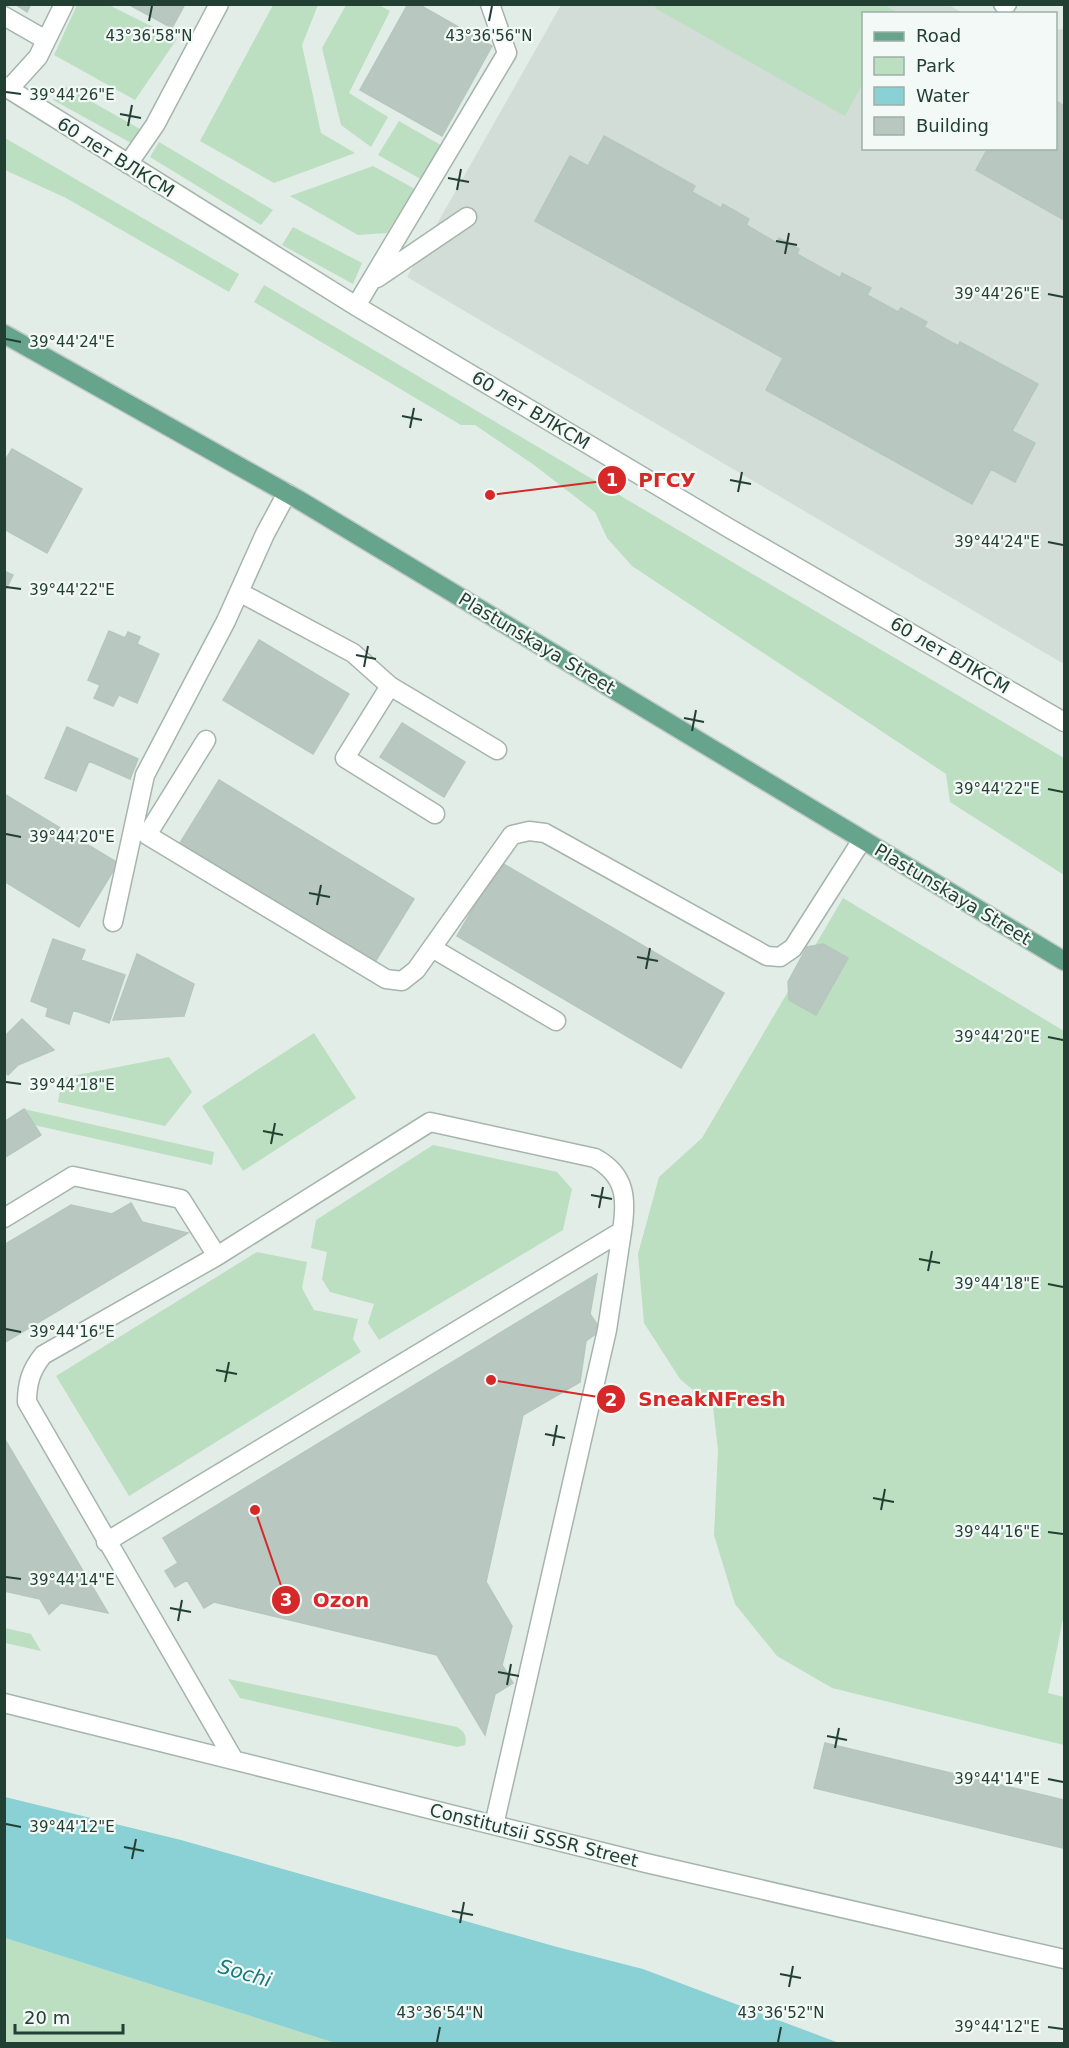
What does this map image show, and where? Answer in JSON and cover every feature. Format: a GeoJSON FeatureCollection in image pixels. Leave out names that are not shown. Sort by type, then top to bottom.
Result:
{"type":"FeatureCollection","features":[{"type":"Feature","properties":{"kind":"main road","name":"Plastunskaya Street"},"geometry":{"type":"LineString","coordinates":[[4,333],[287,494],[1065,961]]}},
{"type":"Feature","properties":{"kind":"street"},"geometry":{"type":"LineString","coordinates":[[7,87],[38,57],[64,4]]}},
{"type":"Feature","properties":{"kind":"street"},"geometry":{"type":"LineString","coordinates":[[128,164],[155,125],[219,4]]}},
{"type":"Feature","properties":{"kind":"street"},"geometry":{"type":"LineString","coordinates":[[356,306],[507,52],[490,4]]}},
{"type":"Feature","properties":{"kind":"street"},"geometry":{"type":"LineString","coordinates":[[4,16],[46,40]]}},
{"type":"Feature","properties":{"kind":"street","name":"60 лет ВЛКСМ"},"geometry":{"type":"LineString","coordinates":[[7,87],[356,306],[727,526],[1065,722]]}},
{"type":"Feature","properties":{"kind":"street"},"geometry":{"type":"LineString","coordinates":[[371,282],[467,217]]}},
{"type":"Feature","properties":{"kind":"street"},"geometry":{"type":"LineString","coordinates":[[113,922],[145,775],[226,621],[265,534],[287,494]]}},
{"type":"Feature","properties":{"kind":"street"},"geometry":{"type":"LineString","coordinates":[[239,592],[353,653],[390,686],[497,750]]}},
{"type":"Feature","properties":{"kind":"street"},"geometry":{"type":"LineString","coordinates":[[390,686],[345,758],[435,814]]}},
{"type":"Feature","properties":{"kind":"street"},"geometry":{"type":"LineString","coordinates":[[206,740],[147,835],[386,979],[402,981],[416,970],[512,835],[529,831],[545,833],[767,956],[780,957],[793,948],[862,840]]}},
{"type":"Feature","properties":{"kind":"street"},"geometry":{"type":"LineString","coordinates":[[432,948],[556,1021]]}},
{"type":"Feature","properties":{"kind":"street"},"geometry":{"type":"LineString","coordinates":[[234,1760],[27,1402],[27,1387],[33,1368],[43,1355],[217,1256],[430,1122],[595,1158],[609,1166],[623,1193],[625,1211],[622,1231],[607,1330],[494,1825]]}},
{"type":"Feature","properties":{"kind":"street"},"geometry":{"type":"LineString","coordinates":[[4,1218],[73,1176],[181,1199],[217,1256]]}},
{"type":"Feature","properties":{"kind":"street"},"geometry":{"type":"LineString","coordinates":[[106,1542],[622,1231]]}},
{"type":"Feature","properties":{"kind":"street","name":"Constitutsii SSSR Street"},"geometry":{"type":"LineString","coordinates":[[4,1703],[646,1863],[1064,1956]]}},
{"type":"Feature","properties":{"kind":"shaded area"},"geometry":{"type":"Polygon","coordinates":[[[947,4],[961,12],[862,12],[862,150],[1057,150],[1057,30],[1064,29],[1064,664],[407,277],[561,5],[947,4]]]}},
{"type":"Feature","properties":{"kind":"green space"},"geometry":{"type":"Polygon","coordinates":[[[657,4],[883,4],[896,12],[862,12],[862,85],[845,116],[655,8],[657,4]]]}},
{"type":"Feature","properties":{"kind":"green space"},"geometry":{"type":"Polygon","coordinates":[[[77,5],[109,5],[177,39],[135,100],[54,55],[77,5]]]}},
{"type":"Feature","properties":{"kind":"green space"},"geometry":{"type":"Polygon","coordinates":[[[273,5],[318,5],[302,45],[321,133],[355,153],[274,183],[200,141],[273,5]]]}},
{"type":"Feature","properties":{"kind":"green space"},"geometry":{"type":"Polygon","coordinates":[[[346,5],[379,5],[390,11],[349,93],[388,117],[371,147],[341,125],[322,48],[346,5]]]}},
{"type":"Feature","properties":{"kind":"green space"},"geometry":{"type":"Polygon","coordinates":[[[64,86],[140,129],[131,143],[53,100],[64,86]]]}},
{"type":"Feature","properties":{"kind":"green space"},"geometry":{"type":"Polygon","coordinates":[[[399,121],[444,147],[426,182],[378,155],[399,121]]]}},
{"type":"Feature","properties":{"kind":"green space"},"geometry":{"type":"Polygon","coordinates":[[[5,138],[239,274],[229,292],[66,198],[5,170],[5,138]]]}},
{"type":"Feature","properties":{"kind":"green space"},"geometry":{"type":"Polygon","coordinates":[[[159,142],[273,210],[261,225],[150,157],[159,142]]]}},
{"type":"Feature","properties":{"kind":"green space"},"geometry":{"type":"Polygon","coordinates":[[[373,166],[415,189],[387,233],[358,235],[290,196],[373,166]]]}},
{"type":"Feature","properties":{"kind":"green space"},"geometry":{"type":"Polygon","coordinates":[[[293,227],[362,263],[353,284],[282,245],[293,227]]]}},
{"type":"Feature","properties":{"kind":"green space"},"geometry":{"type":"Polygon","coordinates":[[[264,285],[1064,758],[1064,875],[950,802],[946,774],[632,566],[607,538],[595,512],[534,465],[475,425],[461,425],[254,302],[264,285]]]}},
{"type":"Feature","properties":{"kind":"green space"},"geometry":{"type":"Polygon","coordinates":[[[843,898],[1064,1031],[1064,1614],[1048,1693],[1064,1697],[1064,1745],[832,1688],[777,1656],[735,1604],[714,1535],[718,1450],[713,1407],[680,1379],[644,1323],[638,1254],[659,1177],[702,1138],[843,898]]]}},
{"type":"Feature","properties":{"kind":"green space"},"geometry":{"type":"Polygon","coordinates":[[[314,1033],[356,1098],[243,1171],[202,1106],[314,1033]]]}},
{"type":"Feature","properties":{"kind":"green space"},"geometry":{"type":"Polygon","coordinates":[[[169,1057],[192,1092],[165,1126],[58,1102],[62,1078],[169,1057]]]}},
{"type":"Feature","properties":{"kind":"green space"},"geometry":{"type":"Polygon","coordinates":[[[24,1109],[214,1152],[212,1165],[34,1125],[24,1109]]]}},
{"type":"Feature","properties":{"kind":"green space"},"geometry":{"type":"Polygon","coordinates":[[[433,1145],[557,1172],[572,1189],[563,1230],[379,1340],[368,1323],[374,1304],[330,1292],[322,1279],[327,1252],[311,1248],[316,1220],[433,1145]]]}},
{"type":"Feature","properties":{"kind":"green space"},"geometry":{"type":"Polygon","coordinates":[[[257,1252],[307,1262],[302,1288],[314,1310],[358,1319],[353,1339],[361,1352],[129,1496],[56,1376],[257,1252]]]}},
{"type":"Feature","properties":{"kind":"green space"},"geometry":{"type":"Polygon","coordinates":[[[5,1628],[31,1634],[41,1651],[5,1643],[5,1628]]]}},
{"type":"Feature","properties":{"kind":"green space"},"geometry":{"type":"Polygon","coordinates":[[[228,1679],[457,1727],[465,1734],[465,1745],[457,1747],[240,1698],[228,1679]]]}},
{"type":"Feature","properties":{"kind":"green space"},"geometry":{"type":"Polygon","coordinates":[[[5,1938],[335,2043],[5,2043],[5,1938]]]}},
{"type":"Feature","properties":{"kind":"water","name":"Sochi"},"geometry":{"type":"Polygon","coordinates":[[[5,1797],[181,1840],[557,1947],[643,1969],[839,2043],[335,2043],[5,1938],[5,1797]]]}},
{"type":"Feature","properties":{"kind":"building"},"geometry":{"type":"Polygon","coordinates":[[[15,4],[31,4],[27,12],[15,4]]]}},
{"type":"Feature","properties":{"kind":"building"},"geometry":{"type":"Polygon","coordinates":[[[128,4],[185,4],[172,28],[128,4]]]}},
{"type":"Feature","properties":{"kind":"building"},"geometry":{"type":"Polygon","coordinates":[[[408,4],[418,4],[492,46],[442,136],[360,90],[408,4]]]}},
{"type":"Feature","properties":{"kind":"building"},"geometry":{"type":"Polygon","coordinates":[[[1057,102],[1064,106],[1064,220],[976,170],[987,150],[1057,150],[1057,102]]]}},
{"type":"Feature","properties":{"kind":"building"},"geometry":{"type":"Polygon","coordinates":[[[604,136],[695,186],[692,192],[721,208],[723,204],[749,219],[746,225],[777,243],[779,238],[799,249],[797,254],[840,278],[842,273],[871,288],[867,295],[898,312],[901,308],[927,322],[924,327],[958,346],[960,342],[1038,384],[1012,431],[1035,443],[1015,482],[991,469],[972,504],[766,390],[783,358],[535,221],[570,156],[588,166],[604,136]]]}},
{"type":"Feature","properties":{"kind":"building"},"geometry":{"type":"Polygon","coordinates":[[[12,449],[82,489],[47,553],[4,529],[4,462],[12,449]]]}},
{"type":"Feature","properties":{"kind":"building"},"geometry":{"type":"Polygon","coordinates":[[[4,571],[13,575],[4,593],[4,571]]]}},
{"type":"Feature","properties":{"kind":"building"},"geometry":{"type":"Polygon","coordinates":[[[109,631],[125,638],[128,632],[140,637],[137,644],[159,654],[137,703],[119,695],[113,706],[94,698],[100,685],[88,680],[109,631]]]}},
{"type":"Feature","properties":{"kind":"building"},"geometry":{"type":"Polygon","coordinates":[[[259,640],[349,694],[313,754],[223,700],[259,640]]]}},
{"type":"Feature","properties":{"kind":"building"},"geometry":{"type":"Polygon","coordinates":[[[402,723],[465,762],[444,797],[380,757],[402,723]]]}},
{"type":"Feature","properties":{"kind":"building"},"geometry":{"type":"Polygon","coordinates":[[[67,727],[138,759],[130,779],[89,761],[76,791],[45,778],[67,727]]]}},
{"type":"Feature","properties":{"kind":"building"},"geometry":{"type":"Polygon","coordinates":[[[219,780],[414,899],[375,962],[180,843],[219,780]]]}},
{"type":"Feature","properties":{"kind":"building"},"geometry":{"type":"Polygon","coordinates":[[[4,794],[118,863],[79,927],[4,881],[4,794]]]}},
{"type":"Feature","properties":{"kind":"building"},"geometry":{"type":"Polygon","coordinates":[[[500,862],[724,993],[681,1068],[457,936],[500,862]]]}},
{"type":"Feature","properties":{"kind":"building"},"geometry":{"type":"Polygon","coordinates":[[[53,939],[85,950],[81,960],[125,975],[109,1023],[73,1010],[69,1024],[46,1016],[48,1008],[31,1001],[53,939]]]}},
{"type":"Feature","properties":{"kind":"building"},"geometry":{"type":"Polygon","coordinates":[[[823,944],[848,958],[816,1015],[789,1000],[788,982],[807,947],[823,944]]]}},
{"type":"Feature","properties":{"kind":"building"},"geometry":{"type":"Polygon","coordinates":[[[137,954],[194,984],[184,1016],[113,1020],[137,954]]]}},
{"type":"Feature","properties":{"kind":"building"},"geometry":{"type":"Polygon","coordinates":[[[22,1019],[54,1050],[18,1065],[8,1075],[4,1071],[4,1037],[22,1019]]]}},
{"type":"Feature","properties":{"kind":"building"},"geometry":{"type":"Polygon","coordinates":[[[24,1109],[41,1135],[4,1158],[4,1122],[24,1109]]]}},
{"type":"Feature","properties":{"kind":"building"},"geometry":{"type":"Polygon","coordinates":[[[131,1203],[142,1222],[188,1233],[4,1343],[4,1245],[71,1205],[112,1214],[131,1203]]]}},
{"type":"Feature","properties":{"kind":"building"},"geometry":{"type":"Polygon","coordinates":[[[597,1274],[590,1314],[601,1330],[586,1341],[580,1382],[523,1415],[486,1582],[512,1626],[502,1665],[513,1683],[495,1694],[485,1735],[437,1655],[214,1602],[204,1608],[187,1580],[175,1587],[165,1571],[178,1563],[163,1538],[597,1274]]]}},
{"type":"Feature","properties":{"kind":"building"},"geometry":{"type":"Polygon","coordinates":[[[4,1438],[108,1613],[61,1603],[49,1614],[40,1599],[4,1591],[4,1438]]]}},
{"type":"Feature","properties":{"kind":"building"},"geometry":{"type":"Polygon","coordinates":[[[825,1743],[1064,1800],[1063,1848],[814,1788],[825,1743]]]}},
{"type":"Feature","properties":{"kind":"place","name":"РГСУ"},"geometry":{"type":"Point","coordinates":[490,495]}},
{"type":"Feature","properties":{"kind":"place","name":"SneakNFresh"},"geometry":{"type":"Point","coordinates":[491,1380]}},
{"type":"Feature","properties":{"kind":"place","name":"Ozon"},"geometry":{"type":"Point","coordinates":[255,1510]}}]}
